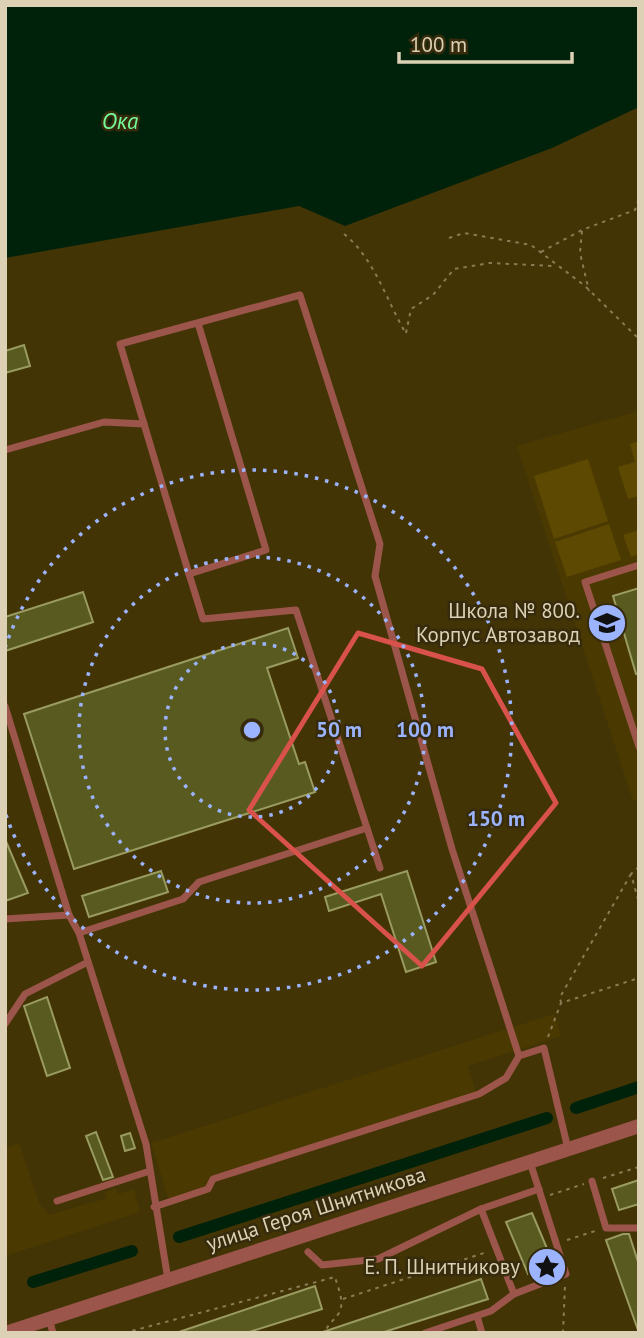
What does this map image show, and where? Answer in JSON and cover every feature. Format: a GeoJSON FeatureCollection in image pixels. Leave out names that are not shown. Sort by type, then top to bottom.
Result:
{"type":"FeatureCollection","features":[{"type":"Feature","properties":{"kind":"street","name":"улица Героя Шнитникова"},"geometry":{"type":"LineString","coordinates":[[6,1333],[51,1326],[168,1280],[639,1126]]}},
{"type":"Feature","properties":{"kind":"lane"},"geometry":{"type":"LineString","coordinates":[[380,868],[296,610],[203,619],[120,344],[300,295],[380,544],[375,576],[452,849],[519,1056]]}},
{"type":"Feature","properties":{"kind":"lane"},"geometry":{"type":"LineString","coordinates":[[189,574],[266,550],[198,323]]}},
{"type":"Feature","properties":{"kind":"lane"},"geometry":{"type":"LineString","coordinates":[[5,450],[104,422],[144,424]]}},
{"type":"Feature","properties":{"kind":"lane"},"geometry":{"type":"LineString","coordinates":[[639,565],[585,582],[639,747]]}},
{"type":"Feature","properties":{"kind":"lane"},"geometry":{"type":"LineString","coordinates":[[5,706],[69,915],[79,933],[146,1144],[154,1207],[168,1280]]}},
{"type":"Feature","properties":{"kind":"lane"},"geometry":{"type":"LineString","coordinates":[[79,933],[183,899],[199,882],[367,828]]}},
{"type":"Feature","properties":{"kind":"lane"},"geometry":{"type":"LineString","coordinates":[[5,919],[69,915]]}},
{"type":"Feature","properties":{"kind":"lane"},"geometry":{"type":"LineString","coordinates":[[5,1024],[25,994],[88,962]]}},
{"type":"Feature","properties":{"kind":"lane"},"geometry":{"type":"LineString","coordinates":[[154,1207],[208,1189],[213,1179],[479,1094],[506,1078],[519,1056],[544,1048],[568,1149]]}},
{"type":"Feature","properties":{"kind":"lane"},"geometry":{"type":"LineString","coordinates":[[425,1333],[491,1311],[514,1294],[566,1274],[530,1162]]}},
{"type":"Feature","properties":{"kind":"lane"},"geometry":{"type":"LineString","coordinates":[[57,1201],[149,1171]]}},
{"type":"Feature","properties":{"kind":"lane"},"geometry":{"type":"LineString","coordinates":[[592,1181],[606,1228],[639,1228]]}},
{"type":"Feature","properties":{"kind":"lane"},"geometry":{"type":"LineString","coordinates":[[308,1252],[322,1265],[378,1259],[481,1209],[539,1189]]}},
{"type":"Feature","properties":{"kind":"lane"},"geometry":{"type":"LineString","coordinates":[[481,1209],[514,1294]]}},
{"type":"Feature","properties":{"kind":"lane"},"geometry":{"type":"LineString","coordinates":[[477,1316],[482,1333]]}},
{"type":"Feature","properties":{"kind":"path"},"geometry":{"type":"LineString","coordinates":[[541,253],[582,230],[635,210],[639,198]]}},
{"type":"Feature","properties":{"kind":"path"},"geometry":{"type":"LineString","coordinates":[[582,230],[580,253],[589,291]]}},
{"type":"Feature","properties":{"kind":"path"},"geometry":{"type":"LineString","coordinates":[[449,238],[464,233],[531,245],[589,291],[639,339]]}},
{"type":"Feature","properties":{"kind":"path"},"geometry":{"type":"LineString","coordinates":[[344,234],[357,245],[370,264],[406,332],[411,309],[433,295],[454,269],[524,263],[557,267]]}},
{"type":"Feature","properties":{"kind":"path"},"geometry":{"type":"LineString","coordinates":[[544,1048],[561,1003],[560,997],[631,874],[639,867]]}},
{"type":"Feature","properties":{"kind":"path"},"geometry":{"type":"LineString","coordinates":[[631,874],[639,903]]}},
{"type":"Feature","properties":{"kind":"path"},"geometry":{"type":"LineString","coordinates":[[561,1003],[639,978]]}},
{"type":"Feature","properties":{"kind":"path"},"geometry":{"type":"LineString","coordinates":[[556,1244],[606,1228]]}},
{"type":"Feature","properties":{"kind":"path"},"geometry":{"type":"LineString","coordinates":[[341,1300],[498,1249]]}},
{"type":"Feature","properties":{"kind":"path"},"geometry":{"type":"LineString","coordinates":[[563,1333],[566,1274]]}},
{"type":"Feature","properties":{"kind":"path"},"geometry":{"type":"LineString","coordinates":[[124,1333],[335,1277],[341,1300],[340,1311],[327,1326],[326,1333]]}},
{"type":"Feature","properties":{"kind":"highlighted area"},"geometry":{"type":"Polygon","coordinates":[[[358,633],[482,669],[556,803],[422,966],[249,810],[358,633]]]}},
{"type":"Feature","properties":{"kind":"shaded area","name":"Школа № 800. Корпус Автозавод"},"geometry":{"type":"Polygon","coordinates":[[[639,411],[639,799],[633,801],[517,446],[639,411]]]}},
{"type":"Feature","properties":{"kind":"shaded area"},"geometry":{"type":"Polygon","coordinates":[[[639,441],[639,496],[628,499],[618,467],[635,462],[630,444],[639,441]]]}},
{"type":"Feature","properties":{"kind":"shaded area"},"geometry":{"type":"Polygon","coordinates":[[[588,459],[608,521],[554,539],[534,476],[588,459]]]}},
{"type":"Feature","properties":{"kind":"shaded area"},"geometry":{"type":"Polygon","coordinates":[[[609,524],[621,560],[567,577],[555,542],[609,524]]]}},
{"type":"Feature","properties":{"kind":"shaded area"},"geometry":{"type":"Polygon","coordinates":[[[639,530],[639,554],[631,557],[623,535],[639,530]]]}},
{"type":"Feature","properties":{"kind":"shaded area"},"geometry":{"type":"Polygon","coordinates":[[[554,1014],[561,1036],[468,1066],[477,1096],[209,1182],[211,1190],[170,1204],[151,1143],[554,1014]]]}},
{"type":"Feature","properties":{"kind":"shaded area"},"geometry":{"type":"Polygon","coordinates":[[[19,1143],[39,1203],[49,1215],[107,1198],[105,1192],[116,1188],[118,1194],[134,1189],[140,1212],[5,1256],[5,1149],[19,1143]]]}},
{"type":"Feature","properties":{"kind":"water","name":"Ока"},"geometry":{"type":"Polygon","coordinates":[[[5,5],[639,5],[639,107],[552,148],[345,226],[299,206],[5,258],[5,5]]]}},
{"type":"Feature","properties":{"kind":"building"},"geometry":{"type":"Polygon","coordinates":[[[24,345],[30,366],[5,373],[5,351],[24,345]]]}},
{"type":"Feature","properties":{"kind":"building"},"geometry":{"type":"Polygon","coordinates":[[[639,588],[639,673],[636,674],[613,596],[639,588]]]}},
{"type":"Feature","properties":{"kind":"building"},"geometry":{"type":"Polygon","coordinates":[[[83,592],[93,622],[5,651],[5,617],[83,592]]]}},
{"type":"Feature","properties":{"kind":"building"},"geometry":{"type":"Polygon","coordinates":[[[288,628],[298,658],[267,668],[299,764],[305,762],[315,792],[74,869],[24,714],[288,628]]]}},
{"type":"Feature","properties":{"kind":"building"},"geometry":{"type":"Polygon","coordinates":[[[5,839],[28,893],[5,901],[5,839]]]}},
{"type":"Feature","properties":{"kind":"building"},"geometry":{"type":"Polygon","coordinates":[[[161,871],[168,892],[89,917],[82,896],[161,871]]]}},
{"type":"Feature","properties":{"kind":"building"},"geometry":{"type":"Polygon","coordinates":[[[407,871],[436,962],[406,972],[381,894],[329,911],[325,897],[407,871]]]}},
{"type":"Feature","properties":{"kind":"building"},"geometry":{"type":"Polygon","coordinates":[[[47,997],[70,1068],[47,1076],[24,1006],[47,997]]]}},
{"type":"Feature","properties":{"kind":"building"},"geometry":{"type":"Polygon","coordinates":[[[96,1132],[113,1177],[103,1180],[86,1136],[96,1132]]]}},
{"type":"Feature","properties":{"kind":"building"},"geometry":{"type":"Polygon","coordinates":[[[130,1133],[135,1148],[125,1151],[121,1136],[130,1133]]]}},
{"type":"Feature","properties":{"kind":"building"},"geometry":{"type":"Polygon","coordinates":[[[639,1180],[639,1204],[619,1210],[612,1189],[639,1180]]]}},
{"type":"Feature","properties":{"kind":"building"},"geometry":{"type":"Polygon","coordinates":[[[532,1213],[554,1265],[528,1274],[506,1222],[532,1213]]]}},
{"type":"Feature","properties":{"kind":"building"},"geometry":{"type":"Polygon","coordinates":[[[629,1234],[639,1265],[639,1333],[606,1240],[629,1234]]]}},
{"type":"Feature","properties":{"kind":"building"},"geometry":{"type":"Polygon","coordinates":[[[481,1279],[488,1299],[381,1333],[320,1333],[481,1279]]]}},
{"type":"Feature","properties":{"kind":"building"},"geometry":{"type":"Polygon","coordinates":[[[315,1286],[322,1309],[246,1333],[176,1333],[315,1286]]]}},
{"type":"Feature","properties":{"kind":"waterway"},"geometry":{"type":"LineString","coordinates":[[576,1108],[639,1087]]}},
{"type":"Feature","properties":{"kind":"waterway"},"geometry":{"type":"LineString","coordinates":[[179,1237],[547,1118]]}},
{"type":"Feature","properties":{"kind":"waterway"},"geometry":{"type":"LineString","coordinates":[[33,1282],[132,1251]]}},
{"type":"Feature","properties":{"kind":"place","name":"Школа № 800. Корпус Автозавод"},"geometry":{"type":"Point","coordinates":[607,623]}},
{"type":"Feature","properties":{"kind":"place","name":"Е. П. Шнитникову"},"geometry":{"type":"Point","coordinates":[547,1267]}}]}
